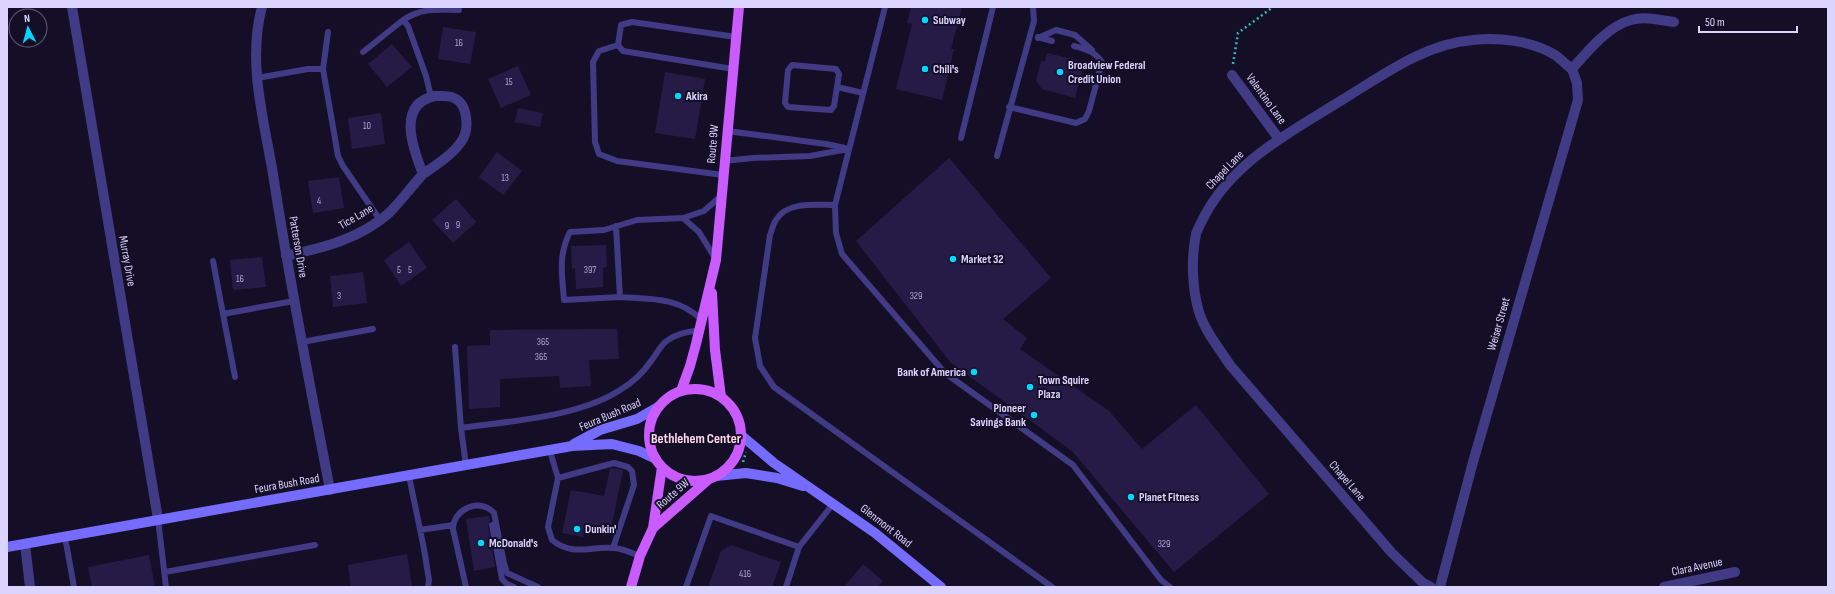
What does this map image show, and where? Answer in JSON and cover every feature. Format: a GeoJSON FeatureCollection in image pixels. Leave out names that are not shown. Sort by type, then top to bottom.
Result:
{"type":"FeatureCollection","features":[{"type":"Feature","properties":{"kind":"main road","name":"Route 9W"},"geometry":{"type":"LineString","coordinates":[[681,391],[690,366],[701,325],[716,260],[739,7]]}},
{"type":"Feature","properties":{"kind":"main road","name":"Route 9W"},"geometry":{"type":"LineString","coordinates":[[711,283],[715,350],[721,397]]}},
{"type":"Feature","properties":{"kind":"main road"},"geometry":{"type":"LineString","coordinates":[[694,389],[708,390],[721,397],[732,407],[739,421],[742,436],[734,460],[726,469],[712,477],[696,481],[672,475],[659,463],[650,446],[649,433],[652,419],[658,408],[668,398],[681,391],[694,389]]}},
{"type":"Feature","properties":{"kind":"main road","name":"Feura Bush Road"},"geometry":{"type":"LineString","coordinates":[[572,446],[600,430],[637,419],[658,408]]}},
{"type":"Feature","properties":{"kind":"main road","name":"Glenmont Road"},"geometry":{"type":"LineString","coordinates":[[742,436],[774,463],[875,533],[941,587]]}},
{"type":"Feature","properties":{"kind":"main road","name":"Feura Bush Road"},"geometry":{"type":"LineString","coordinates":[[7,547],[572,446],[612,444],[639,451],[659,463]]}},
{"type":"Feature","properties":{"kind":"main road","name":"Route 9W"},"geometry":{"type":"LineString","coordinates":[[631,587],[640,556],[653,528],[659,463]]}},
{"type":"Feature","properties":{"kind":"main road","name":"Glenmont Road"},"geometry":{"type":"LineString","coordinates":[[712,477],[746,473],[777,478],[812,489]]}},
{"type":"Feature","properties":{"kind":"main road","name":"Route 9W"},"geometry":{"type":"LineString","coordinates":[[653,528],[712,477]]}},
{"type":"Feature","properties":{"kind":"street","name":"Murray Drive"},"geometry":{"type":"LineString","coordinates":[[72,7],[158,519]]}},
{"type":"Feature","properties":{"kind":"street","name":"Patterson Drive"},"geometry":{"type":"LineString","coordinates":[[262,7],[256,43],[257,78],[286,256],[330,490]]}},
{"type":"Feature","properties":{"kind":"street"},"geometry":{"type":"LineString","coordinates":[[1572,69],[1598,40],[1630,20],[1646,18],[1674,22]]}},
{"type":"Feature","properties":{"kind":"street","name":"Chapel Lane"},"geometry":{"type":"LineString","coordinates":[[1431,587],[1423,582],[1392,553],[1230,364],[1212,338],[1200,313],[1194,281],[1193,257],[1197,233],[1212,203],[1229,182],[1279,139],[1396,66],[1429,50],[1473,40],[1506,40],[1535,46],[1556,56],[1572,69]]}},
{"type":"Feature","properties":{"kind":"street","name":"Weiser Street"},"geometry":{"type":"LineString","coordinates":[[1440,587],[1473,462],[1578,100],[1577,83],[1572,69]]}},
{"type":"Feature","properties":{"kind":"street","name":"Valentino Lane"},"geometry":{"type":"LineString","coordinates":[[1232,75],[1279,139]]}},
{"type":"Feature","properties":{"kind":"street","name":"Tice Lane"},"geometry":{"type":"LineString","coordinates":[[286,256],[327,246],[351,237],[373,226],[389,212],[423,174],[462,142],[466,130],[466,118],[464,110],[459,102],[454,98],[446,96],[431,97]]}},
{"type":"Feature","properties":{"kind":"street"},"geometry":{"type":"LineString","coordinates":[[423,174],[414,149],[411,118],[420,102],[431,97]]}},
{"type":"Feature","properties":{"kind":"street"},"geometry":{"type":"LineString","coordinates":[[24,544],[30,587]]}},
{"type":"Feature","properties":{"kind":"street","name":"Clara Avenue"},"geometry":{"type":"LineString","coordinates":[[1664,587],[1735,572]]}},
{"type":"Feature","properties":{"kind":"lane"},"geometry":{"type":"LineString","coordinates":[[885,7],[834,205],[836,233],[842,254],[945,373],[1073,465],[1161,580],[1170,587]]}},
{"type":"Feature","properties":{"kind":"lane"},"geometry":{"type":"LineString","coordinates":[[961,138],[993,7]]}},
{"type":"Feature","properties":{"kind":"lane"},"geometry":{"type":"LineString","coordinates":[[997,156],[1009,107],[1034,21],[1033,7]]}},
{"type":"Feature","properties":{"kind":"lane"},"geometry":{"type":"LineString","coordinates":[[363,52],[415,12],[425,9],[459,10]]}},
{"type":"Feature","properties":{"kind":"lane"},"geometry":{"type":"LineString","coordinates":[[403,20],[408,26],[426,76],[431,97]]}},
{"type":"Feature","properties":{"kind":"lane"},"geometry":{"type":"LineString","coordinates":[[733,69],[622,51],[618,45],[621,25],[632,22],[736,37]]}},
{"type":"Feature","properties":{"kind":"lane"},"geometry":{"type":"LineString","coordinates":[[1009,107],[1076,124],[1085,120],[1089,111],[1102,62],[1096,54],[1075,35],[1056,30],[1038,38]]}},
{"type":"Feature","properties":{"kind":"lane"},"geometry":{"type":"LineString","coordinates":[[328,32],[323,69],[338,156],[343,166],[380,220]]}},
{"type":"Feature","properties":{"kind":"lane"},"geometry":{"type":"LineString","coordinates":[[1030,36],[1052,41]]}},
{"type":"Feature","properties":{"kind":"lane"},"geometry":{"type":"LineString","coordinates":[[618,45],[599,51],[593,62],[595,142],[599,154],[617,161],[723,175]]}},
{"type":"Feature","properties":{"kind":"lane"},"geometry":{"type":"LineString","coordinates":[[1074,46],[1085,48],[1096,54]]}},
{"type":"Feature","properties":{"kind":"lane"},"geometry":{"type":"LineString","coordinates":[[792,65],[836,69],[839,74],[837,87],[834,106],[831,110],[788,107],[785,103],[788,70],[792,65]]}},
{"type":"Feature","properties":{"kind":"lane"},"geometry":{"type":"LineString","coordinates":[[257,78],[308,69],[323,69]]}},
{"type":"Feature","properties":{"kind":"lane"},"geometry":{"type":"LineString","coordinates":[[837,87],[863,93]]}},
{"type":"Feature","properties":{"kind":"lane"},"geometry":{"type":"LineString","coordinates":[[727,131],[848,148]]}},
{"type":"Feature","properties":{"kind":"lane"},"geometry":{"type":"LineString","coordinates":[[724,161],[753,158],[810,156],[848,148]]}},
{"type":"Feature","properties":{"kind":"lane"},"geometry":{"type":"LineString","coordinates":[[461,428],[556,413],[598,402],[620,390],[639,375],[651,361],[658,349],[668,340],[701,325],[693,311],[678,303],[620,296],[564,300],[561,271],[563,245],[570,232],[604,230],[637,220],[683,218],[704,211],[722,195]]}},
{"type":"Feature","properties":{"kind":"lane"},"geometry":{"type":"LineString","coordinates":[[834,205],[805,205],[787,210],[776,219],[770,235],[755,338],[760,366],[774,387],[1052,587]]}},
{"type":"Feature","properties":{"kind":"lane"},"geometry":{"type":"LineString","coordinates":[[683,218],[699,232],[716,260]]}},
{"type":"Feature","properties":{"kind":"lane"},"geometry":{"type":"LineString","coordinates":[[616,226],[620,296]]}},
{"type":"Feature","properties":{"kind":"lane"},"geometry":{"type":"LineString","coordinates":[[213,261],[235,376]]}},
{"type":"Feature","properties":{"kind":"lane"},"geometry":{"type":"LineString","coordinates":[[223,314],[294,301]]}},
{"type":"Feature","properties":{"kind":"lane"},"geometry":{"type":"LineString","coordinates":[[302,342],[373,329]]}},
{"type":"Feature","properties":{"kind":"lane"},"geometry":{"type":"LineString","coordinates":[[455,347],[461,428],[466,466]]}},
{"type":"Feature","properties":{"kind":"lane"},"geometry":{"type":"LineString","coordinates":[[550,451],[558,478],[548,527],[552,540],[556,544],[581,551],[613,548],[640,556]]}},
{"type":"Feature","properties":{"kind":"lane"},"geometry":{"type":"LineString","coordinates":[[558,478],[614,463],[628,466],[632,471],[634,484],[613,548]]}},
{"type":"Feature","properties":{"kind":"lane"},"geometry":{"type":"LineString","coordinates":[[409,476],[429,580],[428,587]]}},
{"type":"Feature","properties":{"kind":"lane"},"geometry":{"type":"LineString","coordinates":[[786,587],[800,547],[833,504]]}},
{"type":"Feature","properties":{"kind":"lane"},"geometry":{"type":"LineString","coordinates":[[466,587],[452,525],[456,515],[459,512],[475,505],[482,505],[489,508],[494,513],[507,573],[538,587]]}},
{"type":"Feature","properties":{"kind":"lane"},"geometry":{"type":"LineString","coordinates":[[482,505],[490,515],[502,580],[506,584],[514,587]]}},
{"type":"Feature","properties":{"kind":"lane"},"geometry":{"type":"LineString","coordinates":[[686,587],[711,516],[800,547]]}},
{"type":"Feature","properties":{"kind":"lane"},"geometry":{"type":"LineString","coordinates":[[158,519],[166,587]]}},
{"type":"Feature","properties":{"kind":"lane"},"geometry":{"type":"LineString","coordinates":[[420,530],[452,525]]}},
{"type":"Feature","properties":{"kind":"lane"},"geometry":{"type":"LineString","coordinates":[[65,537],[74,587]]}},
{"type":"Feature","properties":{"kind":"lane"},"geometry":{"type":"LineString","coordinates":[[165,572],[315,545]]}},
{"type":"Feature","properties":{"kind":"path"},"geometry":{"type":"LineString","coordinates":[[1232,75],[1238,33],[1273,7]]}},
{"type":"Feature","properties":{"kind":"path"},"geometry":{"type":"LineString","coordinates":[[645,421],[648,432],[645,439]]}},
{"type":"Feature","properties":{"kind":"path"},"geometry":{"type":"LineString","coordinates":[[742,466],[744,454],[749,448]]}},
{"type":"Feature","properties":{"kind":"building"},"geometry":{"type":"Polygon","coordinates":[[[911,7],[962,7],[951,49],[954,49],[942,100],[896,89],[912,24],[907,23],[911,7]]]}},
{"type":"Feature","properties":{"kind":"building"},"geometry":{"type":"Polygon","coordinates":[[[443,27],[476,32],[470,64],[438,59],[443,27]]]}},
{"type":"Feature","properties":{"kind":"building"},"geometry":{"type":"Polygon","coordinates":[[[392,44],[412,67],[387,87],[368,64],[392,44]]]}},
{"type":"Feature","properties":{"kind":"building","name":"Broadview Federal Credit Union"},"geometry":{"type":"Polygon","coordinates":[[[1047,53],[1084,62],[1075,98],[1042,89],[1036,81],[1041,61],[1045,61],[1047,53]]]}},
{"type":"Feature","properties":{"kind":"building"},"geometry":{"type":"Polygon","coordinates":[[[518,66],[531,95],[501,108],[488,79],[518,66]]]}},
{"type":"Feature","properties":{"kind":"building"},"geometry":{"type":"Polygon","coordinates":[[[665,72],[705,79],[695,139],[655,133],[665,72]]]}},
{"type":"Feature","properties":{"kind":"building"},"geometry":{"type":"Polygon","coordinates":[[[518,108],[543,113],[540,127],[515,122],[518,108]]]}},
{"type":"Feature","properties":{"kind":"building"},"geometry":{"type":"Polygon","coordinates":[[[381,113],[385,144],[352,149],[348,118],[381,113]]]}},
{"type":"Feature","properties":{"kind":"building"},"geometry":{"type":"Polygon","coordinates":[[[497,152],[522,171],[503,195],[479,177],[497,152]]]}},
{"type":"Feature","properties":{"kind":"building"},"geometry":{"type":"Polygon","coordinates":[[[949,158],[1051,278],[1003,319],[1027,338],[1020,349],[1109,411],[1142,449],[1196,405],[1269,494],[1174,572],[1072,451],[951,363],[856,241],[949,158]]]}},
{"type":"Feature","properties":{"kind":"building"},"geometry":{"type":"Polygon","coordinates":[[[339,177],[344,208],[313,213],[308,181],[339,177]]]}},
{"type":"Feature","properties":{"kind":"building"},"geometry":{"type":"Polygon","coordinates":[[[456,199],[476,222],[453,243],[432,220],[456,199]]]}},
{"type":"Feature","properties":{"kind":"building"},"geometry":{"type":"Polygon","coordinates":[[[409,242],[427,268],[401,286],[384,260],[409,242]]]}},
{"type":"Feature","properties":{"kind":"building"},"geometry":{"type":"Polygon","coordinates":[[[606,245],[607,267],[603,268],[603,287],[576,289],[575,268],[572,269],[571,246],[606,245]]]}},
{"type":"Feature","properties":{"kind":"building"},"geometry":{"type":"Polygon","coordinates":[[[262,257],[266,287],[233,290],[230,260],[262,257]]]}},
{"type":"Feature","properties":{"kind":"building"},"geometry":{"type":"Polygon","coordinates":[[[363,272],[367,303],[333,307],[330,276],[363,272]]]}},
{"type":"Feature","properties":{"kind":"building"},"geometry":{"type":"Polygon","coordinates":[[[617,329],[619,359],[589,360],[591,386],[560,388],[559,376],[500,379],[500,407],[469,409],[467,346],[490,345],[490,330],[617,329]]]}},
{"type":"Feature","properties":{"kind":"building"},"geometry":{"type":"Polygon","coordinates":[[[610,469],[623,470],[611,529],[585,524],[583,537],[562,533],[571,490],[604,496],[610,469]]]}},
{"type":"Feature","properties":{"kind":"building","name":"McDonald's"},"geometry":{"type":"Polygon","coordinates":[[[489,516],[490,521],[488,526],[495,567],[474,571],[466,519],[489,516]]]}},
{"type":"Feature","properties":{"kind":"building"},"geometry":{"type":"Polygon","coordinates":[[[731,545],[781,562],[772,587],[708,587],[721,551],[731,545]]]}},
{"type":"Feature","properties":{"kind":"building"},"geometry":{"type":"Polygon","coordinates":[[[407,554],[412,587],[351,587],[348,565],[407,554]]]}},
{"type":"Feature","properties":{"kind":"building"},"geometry":{"type":"Polygon","coordinates":[[[149,555],[155,587],[92,587],[88,567],[149,555]]]}},
{"type":"Feature","properties":{"kind":"building"},"geometry":{"type":"Polygon","coordinates":[[[863,564],[883,581],[878,587],[844,587],[863,564]]]}},
{"type":"Feature","properties":{"kind":"place","name":"Subway"},"geometry":{"type":"Point","coordinates":[925,20]}},
{"type":"Feature","properties":{"kind":"place","name":"Chili's"},"geometry":{"type":"Point","coordinates":[925,69]}},
{"type":"Feature","properties":{"kind":"place","name":"Broadview Federal Credit Union"},"geometry":{"type":"Point","coordinates":[1060,72]}},
{"type":"Feature","properties":{"kind":"place","name":"Akira"},"geometry":{"type":"Point","coordinates":[678,96]}},
{"type":"Feature","properties":{"kind":"place","name":"Market 32"},"geometry":{"type":"Point","coordinates":[953,259]}},
{"type":"Feature","properties":{"kind":"place","name":"Bank of America"},"geometry":{"type":"Point","coordinates":[974,372]}},
{"type":"Feature","properties":{"kind":"place","name":"Town Squire Plaza"},"geometry":{"type":"Point","coordinates":[1030,387]}},
{"type":"Feature","properties":{"kind":"place","name":"Pioneer Savings Bank"},"geometry":{"type":"Point","coordinates":[1034,415]}},
{"type":"Feature","properties":{"kind":"place","name":"Planet Fitness"},"geometry":{"type":"Point","coordinates":[1131,497]}},
{"type":"Feature","properties":{"kind":"place","name":"Dunkin'"},"geometry":{"type":"Point","coordinates":[577,529]}},
{"type":"Feature","properties":{"kind":"place","name":"McDonald's"},"geometry":{"type":"Point","coordinates":[481,543]}},
{"type":"Feature","properties":{"kind":"district","name":"Bethlehem Center"},"geometry":{"type":"Point","coordinates":[696,438]}}]}
